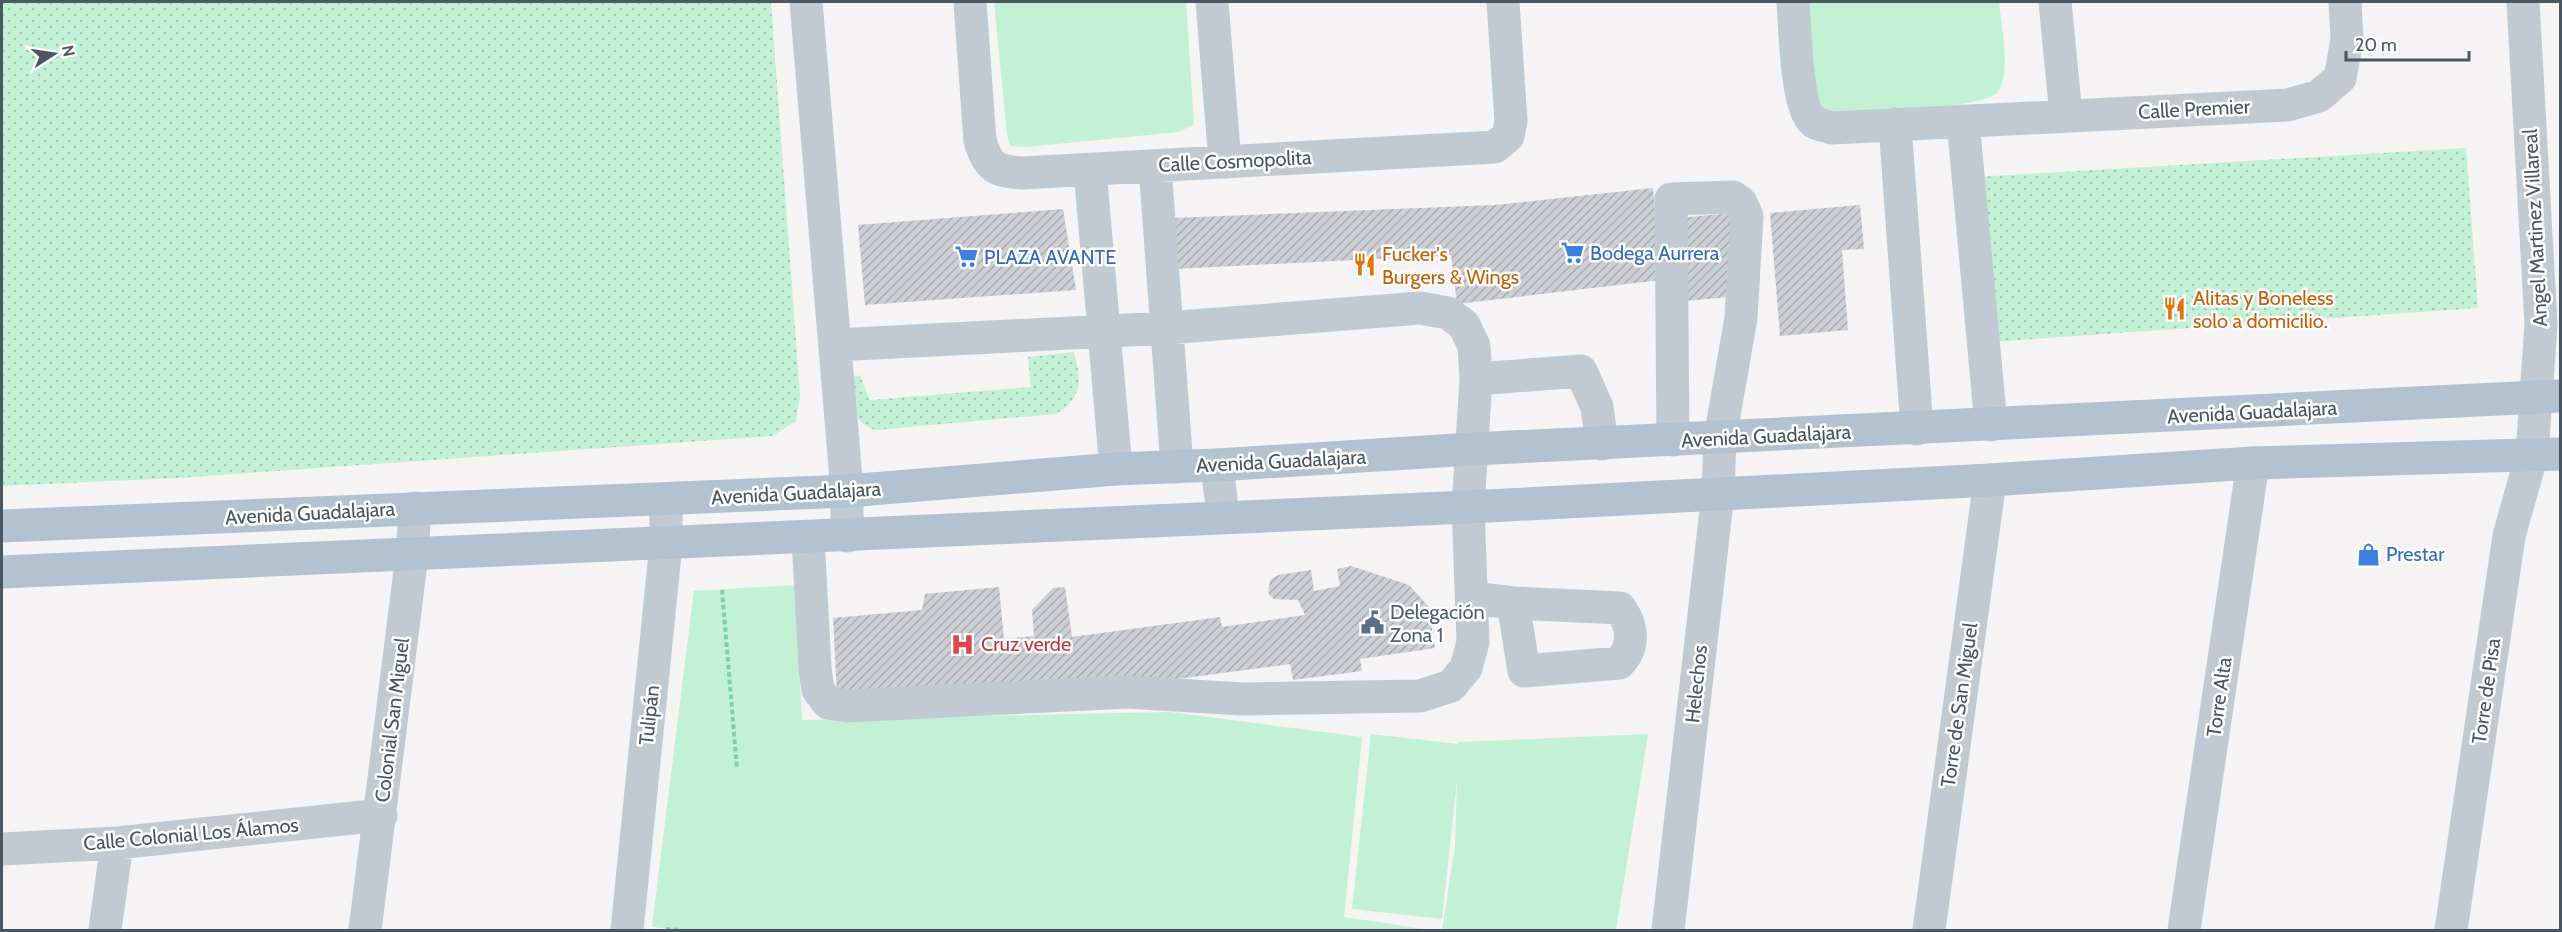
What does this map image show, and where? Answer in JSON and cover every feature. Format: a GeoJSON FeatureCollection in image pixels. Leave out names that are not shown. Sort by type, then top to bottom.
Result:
{"type":"FeatureCollection","features":[{"type":"Feature","properties":{"kind":"main road","name":"Avenida Guadalajara"},"geometry":{"type":"LineString","coordinates":[[2,526],[847,491],[1116,469],[1472,449],[2548,397]]}},
{"type":"Feature","properties":{"kind":"main road"},"geometry":{"type":"LineString","coordinates":[[2,572],[847,536],[1223,516],[1468,507],[1990,480],[2253,463],[2546,454]]}},
{"type":"Feature","properties":{"kind":"street"},"geometry":{"type":"LineString","coordinates":[[806,2],[847,491],[847,536]]}},
{"type":"Feature","properties":{"kind":"street","name":"Calle Cosmopolita"},"geometry":{"type":"LineString","coordinates":[[970,2],[980,141],[986,160],[1000,171],[1022,173],[1495,147],[1508,136],[1511,121],[1503,2]]}},
{"type":"Feature","properties":{"kind":"street"},"geometry":{"type":"LineString","coordinates":[[1212,2],[1225,162]]}},
{"type":"Feature","properties":{"kind":"street","name":"Calle Premier"},"geometry":{"type":"LineString","coordinates":[[1793,2],[1800,92],[1806,112],[1815,122],[1832,128],[2288,105],[2319,96],[2340,78],[2347,40],[2345,2]]}},
{"type":"Feature","properties":{"kind":"street"},"geometry":{"type":"LineString","coordinates":[[2055,2],[2066,115]]}},
{"type":"Feature","properties":{"kind":"street","name":"Angel Martinez Villareal"},"geometry":{"type":"LineString","coordinates":[[2523,2],[2550,281],[2541,324],[2548,397],[2546,454]]}},
{"type":"Feature","properties":{"kind":"street"},"geometry":{"type":"LineString","coordinates":[[1963,121],[1991,425]]}},
{"type":"Feature","properties":{"kind":"street"},"geometry":{"type":"LineString","coordinates":[[1895,124],[1917,429]]}},
{"type":"Feature","properties":{"kind":"street"},"geometry":{"type":"LineString","coordinates":[[1155,166],[1177,467]]}},
{"type":"Feature","properties":{"kind":"street"},"geometry":{"type":"LineString","coordinates":[[1090,170],[1116,469]]}},
{"type":"Feature","properties":{"kind":"street","name":"Helechos"},"geometry":{"type":"LineString","coordinates":[[1668,930],[1718,493],[1720,438],[1741,318],[1747,216],[1741,203],[1733,197],[1671,198],[1673,440]]}},
{"type":"Feature","properties":{"kind":"street"},"geometry":{"type":"LineString","coordinates":[[808,537],[814,668],[818,690],[828,703],[847,706],[1127,692],[1242,699],[1420,696],[1451,686],[1466,668],[1473,642],[1468,507],[1476,379],[1474,346],[1464,325],[1448,313],[1420,308],[1167,328],[834,345]]}},
{"type":"Feature","properties":{"kind":"street"},"geometry":{"type":"LineString","coordinates":[[1476,379],[1581,371],[1596,406],[1602,444]]}},
{"type":"Feature","properties":{"kind":"street","name":"Torre de Pisa"},"geometry":{"type":"LineString","coordinates":[[2451,930],[2509,536],[2546,454]]}},
{"type":"Feature","properties":{"kind":"street","name":"Torre Alta"},"geometry":{"type":"LineString","coordinates":[[2184,930],[2253,463]]}},
{"type":"Feature","properties":{"kind":"street"},"geometry":{"type":"LineString","coordinates":[[1217,465],[1223,516]]}},
{"type":"Feature","properties":{"kind":"street","name":"Torre de San Miguel"},"geometry":{"type":"LineString","coordinates":[[1929,930],[1990,480]]}},
{"type":"Feature","properties":{"kind":"street","name":"Tulipán"},"geometry":{"type":"LineString","coordinates":[[627,930],[666,544],[666,499]]}},
{"type":"Feature","properties":{"kind":"street","name":"Colonial San Miguel"},"geometry":{"type":"LineString","coordinates":[[365,930],[381,815],[416,508]]}},
{"type":"Feature","properties":{"kind":"street"},"geometry":{"type":"LineString","coordinates":[[1472,598],[1513,603]]}},
{"type":"Feature","properties":{"kind":"street","name":"Calle Colonial Los Álamos"},"geometry":{"type":"LineString","coordinates":[[2,849],[117,843],[381,815]]}},
{"type":"Feature","properties":{"kind":"street"},"geometry":{"type":"LineString","coordinates":[[105,930],[117,843]]}},
{"type":"Feature","properties":{"kind":"path"},"geometry":{"type":"LineString","coordinates":[[722,590],[737,770]]}},
{"type":"Feature","properties":{"kind":"green space"},"geometry":{"type":"Polygon","coordinates":[[[2,2],[771,2],[800,396],[796,421],[772,436],[177,478],[2,486],[2,2]]]}},
{"type":"Feature","properties":{"kind":"green space"},"geometry":{"type":"Polygon","coordinates":[[[994,2],[1186,2],[1194,124],[1179,132],[1026,147],[1010,146],[994,2]]]}},
{"type":"Feature","properties":{"kind":"green space"},"geometry":{"type":"Polygon","coordinates":[[[1800,2],[1999,2],[2005,62],[2001,85],[1997,93],[1969,102],[1918,110],[1828,118],[1822,115],[1800,2]]]}},
{"type":"Feature","properties":{"kind":"green space"},"geometry":{"type":"Polygon","coordinates":[[[2466,148],[2478,308],[1990,342],[1976,177],[2466,148]]]}},
{"type":"Feature","properties":{"kind":"green space"},"geometry":{"type":"Polygon","coordinates":[[[1074,352],[1079,380],[1076,395],[1065,408],[1056,414],[875,430],[860,421],[852,410],[844,380],[860,375],[870,400],[1031,387],[1028,357],[1074,352]]]}},
{"type":"Feature","properties":{"kind":"green space"},"geometry":{"type":"Polygon","coordinates":[[[795,585],[802,720],[1170,712],[1362,737],[1344,917],[1431,930],[681,930],[652,927],[694,591],[795,585]]]}},
{"type":"Feature","properties":{"kind":"green space"},"geometry":{"type":"Polygon","coordinates":[[[1371,734],[1458,744],[1458,742],[1648,734],[1616,930],[1442,930],[1455,846],[1457,780],[1442,919],[1352,909],[1371,734]]]}},
{"type":"Feature","properties":{"kind":"building"},"geometry":{"type":"Polygon","coordinates":[[[1653,188],[1661,280],[1457,304],[1451,255],[1175,269],[1173,218],[1495,205],[1653,188]]]}},
{"type":"Feature","properties":{"kind":"building"},"geometry":{"type":"Polygon","coordinates":[[[1860,205],[1864,249],[1842,250],[1848,330],[1780,336],[1770,213],[1860,205]]]}},
{"type":"Feature","properties":{"kind":"building","name":"PLAZA AVANTE"},"geometry":{"type":"Polygon","coordinates":[[[1063,209],[1076,290],[865,305],[858,225],[1063,209]]]}},
{"type":"Feature","properties":{"kind":"building"},"geometry":{"type":"Polygon","coordinates":[[[1732,213],[1739,296],[1686,301],[1679,218],[1732,213]]]}},
{"type":"Feature","properties":{"kind":"building"},"geometry":{"type":"Polygon","coordinates":[[[1351,566],[1409,585],[1428,606],[1435,648],[1360,659],[1362,671],[1293,680],[1290,664],[1154,682],[837,695],[833,618],[922,610],[925,594],[999,587],[1004,639],[1034,636],[1032,610],[1053,588],[1065,587],[1072,637],[1220,617],[1222,627],[1305,615],[1298,600],[1274,599],[1268,593],[1270,580],[1278,575],[1311,570],[1314,591],[1340,586],[1337,569],[1351,566]]]}},
{"type":"Feature","properties":{"kind":"place","name":"Bodega Aurrera"},"geometry":{"type":"Point","coordinates":[1572,253]}},
{"type":"Feature","properties":{"kind":"place","name":"PLAZA AVANTE"},"geometry":{"type":"Point","coordinates":[966,257]}},
{"type":"Feature","properties":{"kind":"place","name":"Fucker's Burgers & Wings"},"geometry":{"type":"Point","coordinates":[1364,265]}},
{"type":"Feature","properties":{"kind":"place","name":"Alitas y Boneless solo a domicilio."},"geometry":{"type":"Point","coordinates":[2175,309]}},
{"type":"Feature","properties":{"kind":"place","name":"Prestar"},"geometry":{"type":"Point","coordinates":[2368,554]}},
{"type":"Feature","properties":{"kind":"place","name":"Delegación Zona 1"},"geometry":{"type":"Point","coordinates":[1372,623]}},
{"type":"Feature","properties":{"kind":"place","name":"Cruz verde"},"geometry":{"type":"Point","coordinates":[963,644]}}]}
